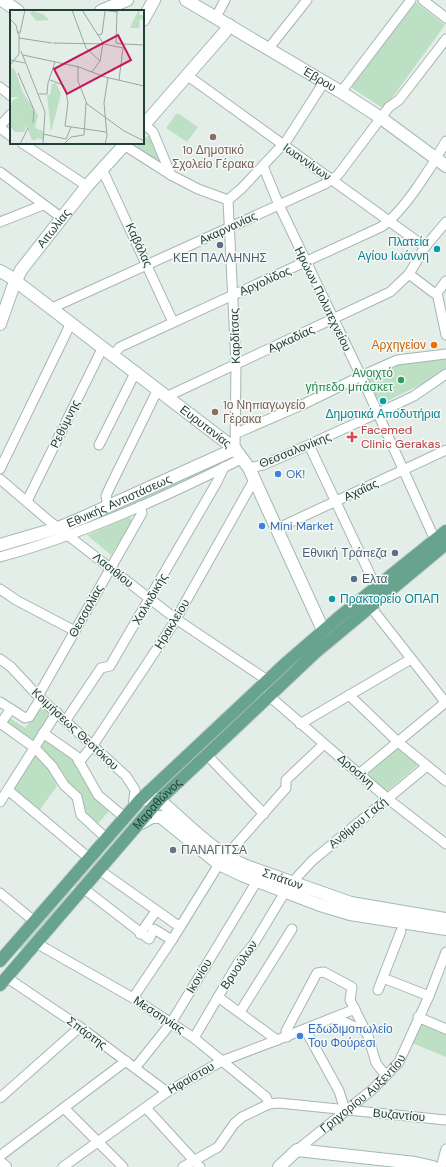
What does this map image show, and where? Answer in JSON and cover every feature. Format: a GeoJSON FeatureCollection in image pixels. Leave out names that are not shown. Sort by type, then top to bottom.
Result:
{"type":"FeatureCollection","features":[{"type":"Feature","properties":{"kind":"main road","name":"Μαραθώνος"},"geometry":{"type":"LineString","coordinates":[[1,958],[136,804],[266,680],[327,635],[370,606],[440,542],[446,531]]}},
{"type":"Feature","properties":{"kind":"main road","name":"Μαραθώνος"},"geometry":{"type":"LineString","coordinates":[[3,981],[159,800],[268,695],[376,587],[440,542]]}},
{"type":"Feature","properties":{"kind":"street"},"geometry":{"type":"LineString","coordinates":[[2,0],[17,10]]}},
{"type":"Feature","properties":{"kind":"street"},"geometry":{"type":"LineString","coordinates":[[103,10],[128,0]]}},
{"type":"Feature","properties":{"kind":"street"},"geometry":{"type":"LineString","coordinates":[[144,18],[154,0]]}},
{"type":"Feature","properties":{"kind":"street","name":"Έβρου"},"geometry":{"type":"LineString","coordinates":[[186,0],[270,48],[341,92],[381,118],[441,162]]}},
{"type":"Feature","properties":{"kind":"street"},"geometry":{"type":"LineString","coordinates":[[216,17],[225,0]]}},
{"type":"Feature","properties":{"kind":"street"},"geometry":{"type":"LineString","coordinates":[[270,48],[307,0]]}},
{"type":"Feature","properties":{"kind":"street"},"geometry":{"type":"LineString","coordinates":[[341,92],[411,0]]}},
{"type":"Feature","properties":{"kind":"street"},"geometry":{"type":"LineString","coordinates":[[422,0],[446,18]]}},
{"type":"Feature","properties":{"kind":"street"},"geometry":{"type":"LineString","coordinates":[[0,8],[10,14]]}},
{"type":"Feature","properties":{"kind":"street"},"geometry":{"type":"LineString","coordinates":[[144,124],[188,76],[229,25]]}},
{"type":"Feature","properties":{"kind":"street","name":"Ακαρνανίας"},"geometry":{"type":"LineString","coordinates":[[52,308],[279,205],[338,175],[389,107],[399,100],[446,40]]}},
{"type":"Feature","properties":{"kind":"street","name":"Ιωαννίνων"},"geometry":{"type":"LineString","coordinates":[[188,76],[425,247]]}},
{"type":"Feature","properties":{"kind":"street"},"geometry":{"type":"LineString","coordinates":[[125,144],[171,175],[198,189],[228,200],[238,192],[282,145],[324,82]]}},
{"type":"Feature","properties":{"kind":"street"},"geometry":{"type":"LineString","coordinates":[[0,87],[10,95]]}},
{"type":"Feature","properties":{"kind":"street"},"geometry":{"type":"LineString","coordinates":[[10,115],[0,127],[10,135]]}},
{"type":"Feature","properties":{"kind":"street"},"geometry":{"type":"LineString","coordinates":[[144,126],[153,132],[171,175]]}},
{"type":"Feature","properties":{"kind":"street","name":"Αργολίδος"},"geometry":{"type":"LineString","coordinates":[[114,354],[120,347],[381,228],[389,222],[441,162],[446,141]]}},
{"type":"Feature","properties":{"kind":"street"},"geometry":{"type":"LineString","coordinates":[[24,144],[87,186]]}},
{"type":"Feature","properties":{"kind":"street","name":"Αιτωλίας"},"geometry":{"type":"LineString","coordinates":[[0,324],[16,280],[25,265],[87,186],[125,144]]}},
{"type":"Feature","properties":{"kind":"street","name":"Ηρώων Πολυτεχνείου"},"geometry":{"type":"LineString","coordinates":[[263,166],[306,263],[361,376],[376,414],[440,542]]}},
{"type":"Feature","properties":{"kind":"street","name":"Καβάλας"},"geometry":{"type":"LineString","coordinates":[[102,169],[148,265],[173,322]]}},
{"type":"Feature","properties":{"kind":"street"},"geometry":{"type":"LineString","coordinates":[[0,172],[62,218]]}},
{"type":"Feature","properties":{"kind":"street","name":"Καρδίτσας"},"geometry":{"type":"LineString","coordinates":[[228,200],[234,295],[237,433],[242,458]]}},
{"type":"Feature","properties":{"kind":"street"},"geometry":{"type":"LineString","coordinates":[[0,222],[43,204]]}},
{"type":"Feature","properties":{"kind":"street","name":"Αρκαδίας"},"geometry":{"type":"LineString","coordinates":[[168,396],[390,292],[409,274],[425,247],[446,222]]}},
{"type":"Feature","properties":{"kind":"street","name":"Ευρυτανίας"},"geometry":{"type":"LineString","coordinates":[[0,271],[16,280],[114,354],[168,396],[242,458],[254,480],[327,635]]}},
{"type":"Feature","properties":{"kind":"street"},"geometry":{"type":"LineString","coordinates":[[409,274],[430,292],[437,293]]}},
{"type":"Feature","properties":{"kind":"street"},"geometry":{"type":"LineString","coordinates":[[446,281],[437,293],[446,335]]}},
{"type":"Feature","properties":{"kind":"street"},"geometry":{"type":"LineString","coordinates":[[0,469],[71,323]]}},
{"type":"Feature","properties":{"kind":"street","name":"Ρεθύμνης"},"geometry":{"type":"LineString","coordinates":[[28,501],[103,347]]}},
{"type":"Feature","properties":{"kind":"street"},"geometry":{"type":"LineString","coordinates":[[237,433],[304,404],[397,360],[446,354]]}},
{"type":"Feature","properties":{"kind":"street"},"geometry":{"type":"LineString","coordinates":[[98,445],[136,371]]}},
{"type":"Feature","properties":{"kind":"street","name":"Θεσσαλονίκης"},"geometry":{"type":"LineString","coordinates":[[0,557],[70,536],[140,506],[242,458],[262,464],[309,445],[414,396],[446,374]]}},
{"type":"Feature","properties":{"kind":"street"},"geometry":{"type":"LineString","coordinates":[[108,507],[106,496],[158,389]]}},
{"type":"Feature","properties":{"kind":"street"},"geometry":{"type":"LineString","coordinates":[[309,445],[376,587]]}},
{"type":"Feature","properties":{"kind":"street","name":"Αχαΐας"},"geometry":{"type":"LineString","coordinates":[[276,529],[446,450]]}},
{"type":"Feature","properties":{"kind":"street","name":"Εθνικής Αντιστάσεως"},"geometry":{"type":"LineString","coordinates":[[0,545],[58,528],[108,507],[242,458]]}},
{"type":"Feature","properties":{"kind":"street","name":"Χαλκιδικής"},"geometry":{"type":"LineString","coordinates":[[66,720],[101,668],[110,666],[150,599],[217,482],[224,467]]}},
{"type":"Feature","properties":{"kind":"street","name":"Λασιθίου"},"geometry":{"type":"LineString","coordinates":[[0,479],[28,501],[58,528],[176,620],[266,680]]}},
{"type":"Feature","properties":{"kind":"street","name":"Ηρακλείου"},"geometry":{"type":"LineString","coordinates":[[79,762],[93,745],[176,620],[254,480]]}},
{"type":"Feature","properties":{"kind":"street","name":"Θεσσαλίας"},"geometry":{"type":"LineString","coordinates":[[11,709],[27,718],[142,513],[140,506]]}},
{"type":"Feature","properties":{"kind":"street"},"geometry":{"type":"LineString","coordinates":[[0,589],[16,600],[75,631]]}},
{"type":"Feature","properties":{"kind":"street"},"geometry":{"type":"LineString","coordinates":[[359,774],[446,702],[370,606]]}},
{"type":"Feature","properties":{"kind":"street","name":"Κοιμήσεως Θεοτόκου"},"geometry":{"type":"LineString","coordinates":[[0,659],[11,667],[39,697],[93,745],[132,784],[136,796],[136,804]]}},
{"type":"Feature","properties":{"kind":"street"},"geometry":{"type":"LineString","coordinates":[[300,724],[411,659]]}},
{"type":"Feature","properties":{"kind":"street","name":"Δροσίνη"},"geometry":{"type":"LineString","coordinates":[[268,695],[388,799],[446,844]]}},
{"type":"Feature","properties":{"kind":"street"},"geometry":{"type":"LineString","coordinates":[[349,695],[398,742],[446,781]]}},
{"type":"Feature","properties":{"kind":"street"},"geometry":{"type":"LineString","coordinates":[[0,702],[11,709],[0,723],[35,748],[52,766],[64,785],[77,797],[81,815],[106,838]]}},
{"type":"Feature","properties":{"kind":"street"},"geometry":{"type":"LineString","coordinates":[[0,802],[57,712]]}},
{"type":"Feature","properties":{"kind":"street"},"geometry":{"type":"LineString","coordinates":[[43,733],[76,756],[98,795],[124,817]]}},
{"type":"Feature","properties":{"kind":"street"},"geometry":{"type":"LineString","coordinates":[[133,998],[172,940],[222,860],[286,788],[286,780],[324,744]]}},
{"type":"Feature","properties":{"kind":"street"},"geometry":{"type":"LineString","coordinates":[[206,754],[264,814]]}},
{"type":"Feature","properties":{"kind":"street","name":"Ανθίμου Γαζή"},"geometry":{"type":"LineString","coordinates":[[289,888],[299,874],[313,860],[427,766]]}},
{"type":"Feature","properties":{"kind":"street"},"geometry":{"type":"LineString","coordinates":[[278,774],[286,780]]}},
{"type":"Feature","properties":{"kind":"street"},"geometry":{"type":"LineString","coordinates":[[8,790],[89,858]]}},
{"type":"Feature","properties":{"kind":"street"},"geometry":{"type":"LineString","coordinates":[[136,804],[151,798],[159,800]]}},
{"type":"Feature","properties":{"kind":"street","name":"Σπάτων"},"geometry":{"type":"LineString","coordinates":[[159,800],[222,860],[246,866],[331,908],[356,915],[446,929]]}},
{"type":"Feature","properties":{"kind":"street","name":"Σπάτων"},"geometry":{"type":"LineString","coordinates":[[130,832],[142,822],[152,817],[161,817],[222,860],[257,881],[357,905],[446,919]]}},
{"type":"Feature","properties":{"kind":"street"},"geometry":{"type":"LineString","coordinates":[[98,869],[180,927]]}},
{"type":"Feature","properties":{"kind":"street","name":"Ικονίου"},"geometry":{"type":"LineString","coordinates":[[135,1068],[171,1023],[257,881]]}},
{"type":"Feature","properties":{"kind":"street"},"geometry":{"type":"LineString","coordinates":[[83,888],[140,934],[149,939],[150,927],[156,911]]}},
{"type":"Feature","properties":{"kind":"street","name":"Βρυούλων"},"geometry":{"type":"LineString","coordinates":[[194,1038],[238,962],[253,946],[289,888]]}},
{"type":"Feature","properties":{"kind":"street"},"geometry":{"type":"LineString","coordinates":[[0,893],[34,921]]}},
{"type":"Feature","properties":{"kind":"street"},"geometry":{"type":"LineString","coordinates":[[150,927],[172,940]]}},
{"type":"Feature","properties":{"kind":"street"},"geometry":{"type":"LineString","coordinates":[[240,1012],[292,928]]}},
{"type":"Feature","properties":{"kind":"street"},"geometry":{"type":"LineString","coordinates":[[378,990],[401,931]]}},
{"type":"Feature","properties":{"kind":"street","name":"Μεσσηνίας"},"geometry":{"type":"LineString","coordinates":[[36,943],[133,998],[194,1038],[266,1097],[269,1104]]}},
{"type":"Feature","properties":{"kind":"street","name":"Γρηγορίου Αυξεντίου"},"geometry":{"type":"LineString","coordinates":[[279,1167],[297,1150],[373,1089],[403,1055],[446,952]]}},
{"type":"Feature","properties":{"kind":"street"},"geometry":{"type":"LineString","coordinates":[[287,1037],[286,1031],[319,972],[324,972],[352,986],[350,999],[367,1032],[376,1063],[386,1076]]}},
{"type":"Feature","properties":{"kind":"street"},"geometry":{"type":"LineString","coordinates":[[383,978],[427,999]]}},
{"type":"Feature","properties":{"kind":"street","name":"Σπάρτης"},"geometry":{"type":"LineString","coordinates":[[3,981],[80,1027],[167,1092]]}},
{"type":"Feature","properties":{"kind":"street"},"geometry":{"type":"LineString","coordinates":[[218,997],[277,1040]]}},
{"type":"Feature","properties":{"kind":"street","name":"Ηφαίστου"},"geometry":{"type":"LineString","coordinates":[[63,1167],[167,1092],[222,1061],[287,1037],[355,1009]]}},
{"type":"Feature","properties":{"kind":"street"},"geometry":{"type":"LineString","coordinates":[[335,1018],[367,1032]]}},
{"type":"Feature","properties":{"kind":"street"},"geometry":{"type":"LineString","coordinates":[[418,1018],[446,1029]]}},
{"type":"Feature","properties":{"kind":"street"},"geometry":{"type":"LineString","coordinates":[[0,1098],[80,1027]]}},
{"type":"Feature","properties":{"kind":"street"},"geometry":{"type":"LineString","coordinates":[[304,1030],[339,1091],[346,1110]]}},
{"type":"Feature","properties":{"kind":"street"},"geometry":{"type":"LineString","coordinates":[[0,1156],[126,1061]]}},
{"type":"Feature","properties":{"kind":"street","name":"Βυζαντίου"},"geometry":{"type":"LineString","coordinates":[[183,1167],[197,1164],[218,1147],[234,1124],[242,1117],[269,1104],[279,1103],[446,1120]]}},
{"type":"Feature","properties":{"kind":"street"},"geometry":{"type":"LineString","coordinates":[[64,1108],[123,1167]]}},
{"type":"Feature","properties":{"kind":"street"},"geometry":{"type":"LineString","coordinates":[[146,1108],[197,1164]]}},
{"type":"Feature","properties":{"kind":"street"},"geometry":{"type":"LineString","coordinates":[[441,1167],[446,1149]]}},
{"type":"Feature","properties":{"kind":"street"},"geometry":{"type":"LineString","coordinates":[[297,1150],[415,1163],[432,1167]]}},
{"type":"Feature","properties":{"kind":"street"},"geometry":{"type":"LineString","coordinates":[[0,1163],[4,1167]]}},
{"type":"Feature","properties":{"kind":"green space"},"geometry":{"type":"Polygon","coordinates":[[[413,0],[445,25],[384,109],[349,86],[413,0]]]}},
{"type":"Feature","properties":{"kind":"green space"},"geometry":{"type":"Polygon","coordinates":[[[176,114],[179,114],[198,127],[187,142],[166,128],[176,114]]]}},
{"type":"Feature","properties":{"kind":"green space"},"geometry":{"type":"Polygon","coordinates":[[[150,134],[162,165],[136,146],[144,144],[144,139],[150,134]]]}},
{"type":"Feature","properties":{"kind":"green space"},"geometry":{"type":"Polygon","coordinates":[[[446,356],[446,373],[393,398],[378,407],[366,378],[399,363],[446,356]]]}},
{"type":"Feature","properties":{"kind":"green space"},"geometry":{"type":"Polygon","coordinates":[[[228,459],[224,465],[74,531],[70,529],[228,459]]]}},
{"type":"Feature","properties":{"kind":"green space"},"geometry":{"type":"Polygon","coordinates":[[[132,516],[130,519],[133,520],[111,555],[87,535],[132,516]]]}},
{"type":"Feature","properties":{"kind":"green space"},"geometry":{"type":"Polygon","coordinates":[[[43,706],[51,714],[32,742],[6,723],[10,718],[25,728],[43,706]]]}},
{"type":"Feature","properties":{"kind":"green space"},"geometry":{"type":"Polygon","coordinates":[[[44,738],[74,761],[95,798],[109,811],[97,825],[84,811],[82,799],[72,789],[38,746],[44,738]]]}},
{"type":"Feature","properties":{"kind":"green space"},"geometry":{"type":"Polygon","coordinates":[[[398,748],[418,765],[386,792],[366,774],[398,748]]]}},
{"type":"Feature","properties":{"kind":"green space"},"geometry":{"type":"Polygon","coordinates":[[[36,754],[50,770],[57,786],[39,811],[13,789],[36,754]]]}},
{"type":"Feature","properties":{"kind":"green space"},"geometry":{"type":"Polygon","coordinates":[[[146,806],[75,887],[73,885],[141,809],[146,806]]]}},
{"type":"Feature","properties":{"kind":"green space"},"geometry":{"type":"Polygon","coordinates":[[[70,889],[72,891],[22,950],[20,948],[70,889]]]}},
{"type":"Feature","properties":{"kind":"green space"},"geometry":{"type":"Polygon","coordinates":[[[421,1023],[446,1034],[446,1057],[412,1043],[421,1023]]]}},
{"type":"Feature","properties":{"kind":"place","name":"1ο Δημοτικό Σχολείο Γέρακα"},"geometry":{"type":"Point","coordinates":[213,137]}},
{"type":"Feature","properties":{"kind":"place","name":"ΚΕΠ ΠΑΛΛΗΝΗΣ"},"geometry":{"type":"Point","coordinates":[220,245]}},
{"type":"Feature","properties":{"kind":"place","name":"Πλατεία Αγίου Ιωάννη"},"geometry":{"type":"Point","coordinates":[437,249]}},
{"type":"Feature","properties":{"kind":"place","name":"Αρχηγείον"},"geometry":{"type":"Point","coordinates":[434,345]}},
{"type":"Feature","properties":{"kind":"place","name":"Ανοιχτό γήπεδο μπάσκετ"},"geometry":{"type":"Point","coordinates":[401,380]}},
{"type":"Feature","properties":{"kind":"place","name":"Δημοτικά Αποδυτήρια"},"geometry":{"type":"Point","coordinates":[383,401]}},
{"type":"Feature","properties":{"kind":"place","name":"1ο Νηπιαγωγείο Γέρακα"},"geometry":{"type":"Point","coordinates":[215,412]}},
{"type":"Feature","properties":{"kind":"place","name":"Facemed Clinic Gerakas"},"geometry":{"type":"Point","coordinates":[352,437]}},
{"type":"Feature","properties":{"kind":"place","name":"OK!"},"geometry":{"type":"Point","coordinates":[278,474]}},
{"type":"Feature","properties":{"kind":"place","name":"Mini Market"},"geometry":{"type":"Point","coordinates":[262,526]}},
{"type":"Feature","properties":{"kind":"place","name":"Εθνική Τράπεζα"},"geometry":{"type":"Point","coordinates":[395,553]}},
{"type":"Feature","properties":{"kind":"place","name":"Ελτα"},"geometry":{"type":"Point","coordinates":[354,579]}},
{"type":"Feature","properties":{"kind":"place","name":"Πρακτορείο ΟΠΑΠ"},"geometry":{"type":"Point","coordinates":[332,599]}},
{"type":"Feature","properties":{"kind":"place","name":"ΠΑΝΑΓΙΤΣΑ"},"geometry":{"type":"Point","coordinates":[173,850]}},
{"type":"Feature","properties":{"kind":"place","name":"Εδωδιμοπωλείο Του Φούρεσι"},"geometry":{"type":"Point","coordinates":[300,1036]}}]}
